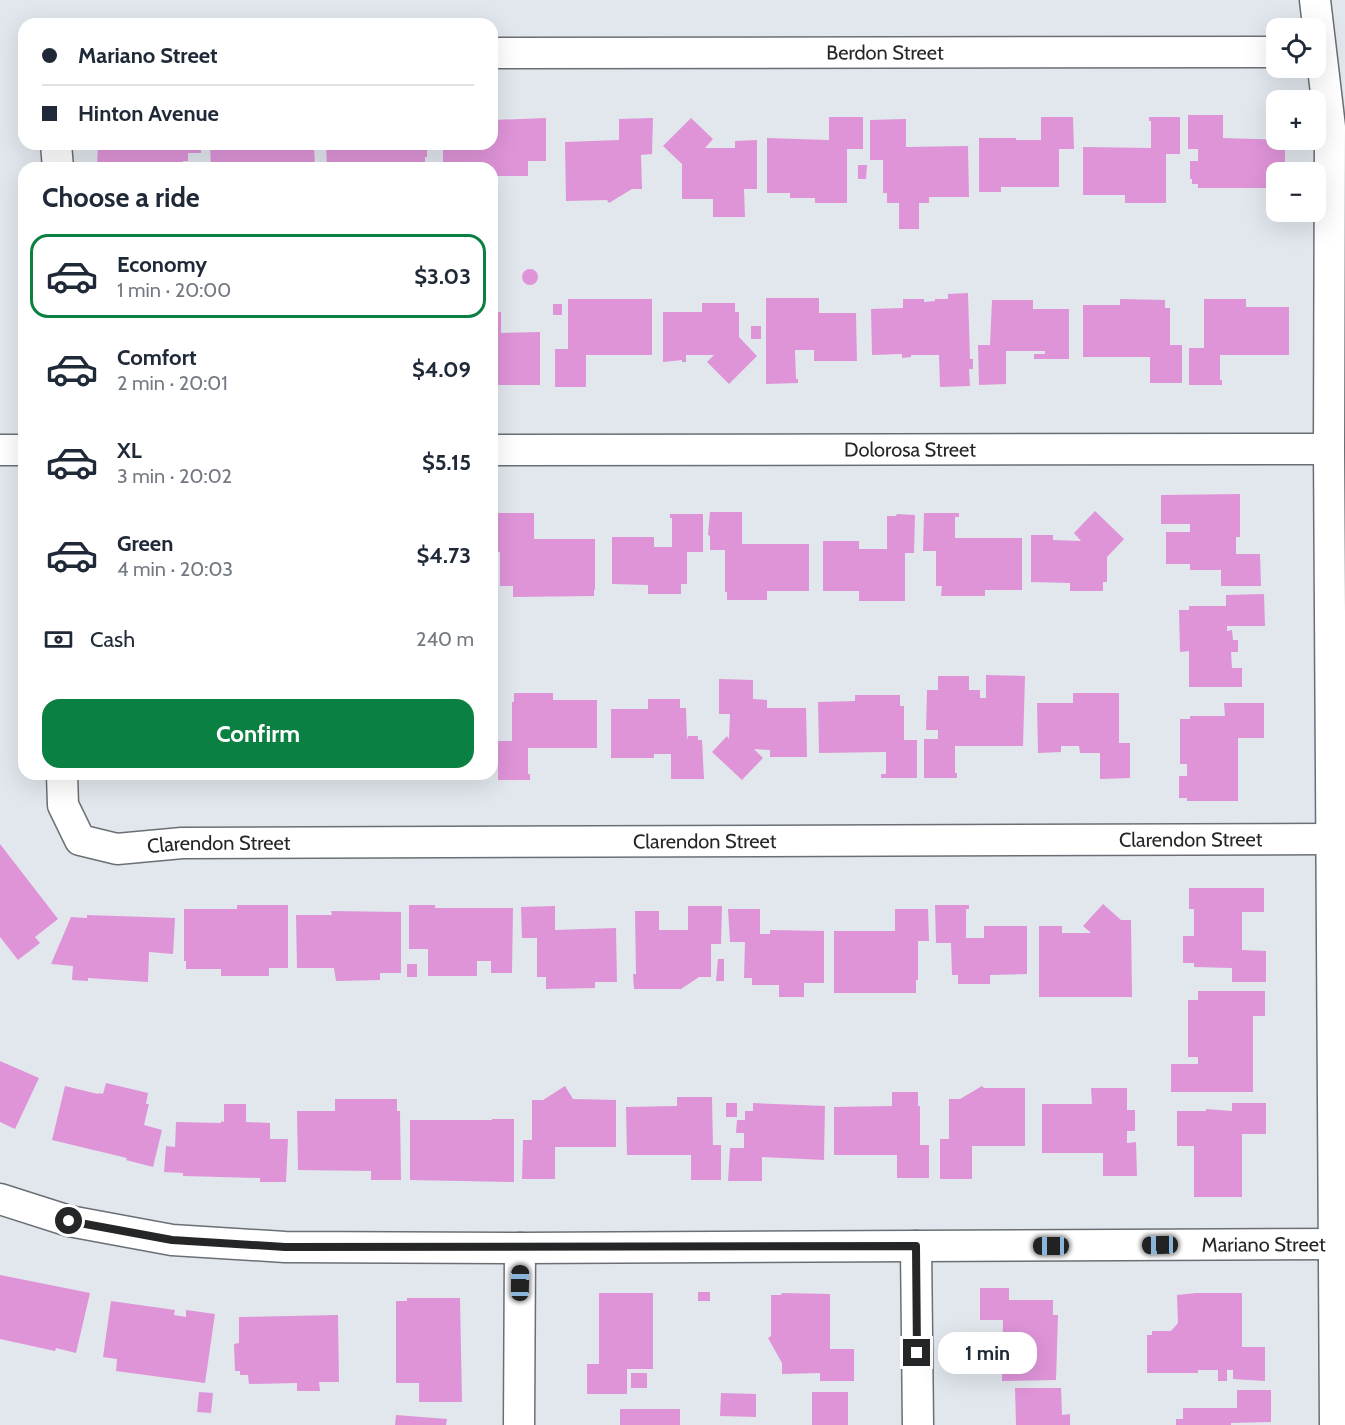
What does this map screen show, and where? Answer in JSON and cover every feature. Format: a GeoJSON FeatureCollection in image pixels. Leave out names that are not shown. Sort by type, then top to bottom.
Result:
{"type":"FeatureCollection","features":[{"type":"Feature","properties":{"kind":"street"},"geometry":{"type":"LineString","coordinates":[[1315,0],[1327,57],[1330,127],[1331,839],[1339,1244],[1335,1425]]}},
{"type":"Feature","properties":{"kind":"street","name":"Berdon Street"},"geometry":{"type":"LineString","coordinates":[[498,53],[1266,52]]}},
{"type":"Feature","properties":{"kind":"street","name":"Dolorosa Street"},"geometry":{"type":"LineString","coordinates":[[498,450],[1329,449]]}},
{"type":"Feature","properties":{"kind":"street"},"geometry":{"type":"LineString","coordinates":[[0,450],[18,450]]}},
{"type":"Feature","properties":{"kind":"street","name":"Clarendon Street"},"geometry":{"type":"LineString","coordinates":[[62,780],[63,806],[80,840],[117,849],[194,843],[1331,839]]}},
{"type":"Feature","properties":{"kind":"street","name":"Mariano Street"},"geometry":{"type":"LineString","coordinates":[[0,1199],[69,1221],[172,1240],[285,1247],[1339,1244]]}},
{"type":"Feature","properties":{"kind":"street"},"geometry":{"type":"LineString","coordinates":[[916,1246],[918,1425]]}},
{"type":"Feature","properties":{"kind":"street"},"geometry":{"type":"LineString","coordinates":[[519,1425],[520,1248]]}},
{"type":"Feature","properties":{"kind":"building"},"geometry":{"type":"Polygon","coordinates":[[[1188,115],[1223,115],[1223,138],[1266,139],[1266,150],[1285,150],[1285,162],[1266,162],[1266,188],[1198,188],[1198,184],[1192,184],[1192,179],[1190,179],[1190,161],[1198,161],[1198,149],[1188,149],[1188,115]]]}},
{"type":"Feature","properties":{"kind":"building"},"geometry":{"type":"Polygon","coordinates":[[[829,117],[863,117],[863,149],[847,149],[847,203],[815,203],[815,198],[790,198],[790,193],[767,193],[767,138],[829,140],[829,117]]]}},
{"type":"Feature","properties":{"kind":"building"},"geometry":{"type":"Polygon","coordinates":[[[1041,117],[1073,117],[1074,149],[1059,149],[1059,187],[1001,187],[1001,192],[979,192],[979,138],[1041,140],[1041,117]]]}},
{"type":"Feature","properties":{"kind":"building"},"geometry":{"type":"Polygon","coordinates":[[[1149,117],[1180,117],[1180,154],[1166,154],[1166,203],[1125,203],[1125,195],[1083,195],[1083,147],[1151,148],[1149,117]]]}},
{"type":"Feature","properties":{"kind":"building"},"geometry":{"type":"Polygon","coordinates":[[[546,118],[546,161],[528,161],[528,176],[498,176],[498,162],[443,162],[443,150],[498,150],[498,120],[546,118]]]}},
{"type":"Feature","properties":{"kind":"building"},"geometry":{"type":"Polygon","coordinates":[[[653,118],[652,154],[641,155],[642,189],[632,189],[609,203],[607,200],[566,201],[565,142],[619,140],[619,119],[653,118]]]}},
{"type":"Feature","properties":{"kind":"building"},"geometry":{"type":"Polygon","coordinates":[[[691,118],[713,139],[705,148],[735,148],[735,141],[757,140],[757,189],[744,189],[745,217],[713,217],[713,199],[682,199],[682,164],[663,146],[691,118]]]}},
{"type":"Feature","properties":{"kind":"building"},"geometry":{"type":"Polygon","coordinates":[[[906,119],[906,147],[968,146],[969,197],[929,197],[929,203],[919,203],[919,229],[899,229],[899,203],[887,203],[887,193],[883,193],[883,160],[870,160],[870,120],[906,119]]]}},
{"type":"Feature","properties":{"kind":"building"},"geometry":{"type":"Polygon","coordinates":[[[98,150],[201,150],[201,153],[188,153],[188,161],[183,162],[97,162],[98,150]]]}},
{"type":"Feature","properties":{"kind":"building"},"geometry":{"type":"Polygon","coordinates":[[[210,150],[314,150],[315,162],[211,162],[210,150]]]}},
{"type":"Feature","properties":{"kind":"building"},"geometry":{"type":"Polygon","coordinates":[[[326,150],[427,150],[425,162],[327,162],[326,150]]]}},
{"type":"Feature","properties":{"kind":"building"},"geometry":{"type":"Polygon","coordinates":[[[858,165],[867,165],[866,179],[858,179],[858,165]]]}},
{"type":"Feature","properties":{"kind":"building"},"geometry":{"type":"Polygon","coordinates":[[[530,269],[536,271],[538,277],[536,283],[530,285],[524,283],[522,277],[524,271],[530,269]]]}},
{"type":"Feature","properties":{"kind":"building"},"geometry":{"type":"Polygon","coordinates":[[[968,293],[970,359],[973,359],[973,369],[969,369],[970,386],[940,387],[939,355],[911,355],[911,357],[902,358],[902,354],[872,355],[871,309],[903,308],[903,299],[935,301],[935,299],[948,299],[948,294],[968,293]]]}},
{"type":"Feature","properties":{"kind":"building"},"geometry":{"type":"Polygon","coordinates":[[[766,298],[819,298],[819,313],[856,313],[857,361],[814,361],[814,350],[795,350],[798,383],[766,384],[766,298]]]}},
{"type":"Feature","properties":{"kind":"building"},"geometry":{"type":"Polygon","coordinates":[[[568,299],[652,299],[652,355],[586,355],[586,387],[555,387],[555,349],[568,349],[568,299]]]}},
{"type":"Feature","properties":{"kind":"building"},"geometry":{"type":"Polygon","coordinates":[[[1120,299],[1165,300],[1165,308],[1170,308],[1170,345],[1182,345],[1182,383],[1150,383],[1150,357],[1083,357],[1083,305],[1120,305],[1120,299]]]}},
{"type":"Feature","properties":{"kind":"building"},"geometry":{"type":"Polygon","coordinates":[[[1204,299],[1246,299],[1246,307],[1289,307],[1289,355],[1220,355],[1222,385],[1189,385],[1189,348],[1204,348],[1204,299]]]}},
{"type":"Feature","properties":{"kind":"building"},"geometry":{"type":"Polygon","coordinates":[[[992,300],[1033,300],[1033,309],[1069,309],[1069,359],[1034,359],[1034,354],[1045,354],[1045,351],[1006,351],[1006,384],[979,385],[978,345],[990,345],[992,300]]]}},
{"type":"Feature","properties":{"kind":"building"},"geometry":{"type":"Polygon","coordinates":[[[702,303],[735,303],[735,312],[739,312],[739,337],[757,356],[729,384],[707,362],[714,355],[686,355],[686,362],[682,360],[663,362],[663,312],[702,312],[702,303]]]}},
{"type":"Feature","properties":{"kind":"building"},"geometry":{"type":"Polygon","coordinates":[[[553,304],[562,304],[562,315],[553,315],[553,304]]]}},
{"type":"Feature","properties":{"kind":"building"},"geometry":{"type":"Polygon","coordinates":[[[498,312],[501,312],[501,333],[540,332],[540,385],[498,385],[498,312]]]}},
{"type":"Feature","properties":{"kind":"building"},"geometry":{"type":"Polygon","coordinates":[[[751,326],[761,326],[761,339],[751,339],[751,326]]]}},
{"type":"Feature","properties":{"kind":"building"},"geometry":{"type":"Polygon","coordinates":[[[1240,494],[1240,537],[1236,537],[1236,554],[1260,554],[1261,586],[1221,586],[1221,570],[1190,570],[1190,564],[1166,564],[1166,532],[1190,532],[1190,524],[1161,524],[1161,495],[1240,494]]]}},
{"type":"Feature","properties":{"kind":"building"},"geometry":{"type":"Polygon","coordinates":[[[1095,511],[1124,539],[1107,557],[1107,582],[1103,582],[1103,591],[1070,591],[1070,583],[1031,582],[1031,535],[1053,535],[1053,540],[1081,541],[1074,533],[1095,511]]]}},
{"type":"Feature","properties":{"kind":"building"},"geometry":{"type":"Polygon","coordinates":[[[710,512],[742,512],[742,544],[809,544],[809,591],[767,591],[767,600],[727,600],[725,550],[710,550],[710,536],[708,535],[710,512]]]}},
{"type":"Feature","properties":{"kind":"building"},"geometry":{"type":"Polygon","coordinates":[[[498,513],[534,513],[534,539],[595,539],[594,596],[513,597],[513,586],[500,586],[500,552],[498,552],[498,513]]]}},
{"type":"Feature","properties":{"kind":"building"},"geometry":{"type":"Polygon","coordinates":[[[924,513],[959,513],[959,517],[955,517],[955,538],[1022,538],[1022,590],[985,590],[985,596],[941,596],[942,586],[936,586],[936,551],[923,551],[924,513]]]}},
{"type":"Feature","properties":{"kind":"building"},"geometry":{"type":"Polygon","coordinates":[[[670,514],[703,514],[703,552],[687,552],[687,584],[681,584],[681,594],[648,594],[648,585],[612,584],[612,537],[654,537],[654,547],[672,547],[670,514]]]}},
{"type":"Feature","properties":{"kind":"building"},"geometry":{"type":"Polygon","coordinates":[[[915,515],[914,553],[905,553],[905,601],[859,601],[859,591],[823,591],[823,541],[859,541],[859,549],[887,549],[887,516],[915,515]]]}},
{"type":"Feature","properties":{"kind":"building"},"geometry":{"type":"Polygon","coordinates":[[[1264,594],[1265,626],[1227,626],[1227,631],[1232,630],[1233,640],[1238,640],[1238,652],[1231,652],[1232,668],[1242,668],[1242,687],[1189,687],[1189,651],[1180,652],[1179,610],[1189,610],[1189,606],[1226,606],[1226,595],[1264,594]]]}},
{"type":"Feature","properties":{"kind":"building"},"geometry":{"type":"Polygon","coordinates":[[[986,675],[1025,676],[1023,746],[955,746],[957,778],[924,778],[924,739],[938,739],[938,730],[926,730],[927,690],[938,690],[938,676],[969,676],[969,690],[980,690],[980,698],[986,698],[986,675]]]}},
{"type":"Feature","properties":{"kind":"building"},"geometry":{"type":"Polygon","coordinates":[[[719,679],[753,680],[753,699],[767,700],[767,708],[806,708],[807,757],[770,757],[770,750],[754,749],[763,758],[742,780],[712,752],[727,736],[729,739],[730,714],[719,714],[719,679]]]}},
{"type":"Feature","properties":{"kind":"building"},"geometry":{"type":"Polygon","coordinates":[[[514,693],[553,693],[553,700],[597,700],[597,748],[528,748],[530,780],[498,780],[498,741],[512,741],[514,693]]]}},
{"type":"Feature","properties":{"kind":"building"},"geometry":{"type":"Polygon","coordinates":[[[1073,693],[1119,693],[1119,743],[1130,743],[1130,778],[1100,779],[1100,753],[1080,753],[1079,746],[1061,746],[1061,752],[1038,753],[1037,703],[1073,703],[1073,693]]]}},
{"type":"Feature","properties":{"kind":"building"},"geometry":{"type":"Polygon","coordinates":[[[855,695],[900,695],[900,706],[904,706],[904,740],[917,740],[917,778],[881,778],[881,774],[886,774],[886,752],[819,753],[818,702],[855,701],[855,695]]]}},
{"type":"Feature","properties":{"kind":"building"},"geometry":{"type":"Polygon","coordinates":[[[648,699],[680,699],[680,708],[686,708],[687,740],[688,736],[698,736],[698,740],[702,740],[704,779],[671,779],[671,754],[654,754],[654,758],[611,758],[611,709],[648,709],[648,699]]]}},
{"type":"Feature","properties":{"kind":"building"},"geometry":{"type":"Polygon","coordinates":[[[1224,703],[1264,703],[1264,738],[1238,738],[1238,801],[1187,801],[1187,798],[1179,798],[1179,776],[1187,776],[1187,764],[1180,764],[1180,719],[1190,719],[1190,716],[1225,716],[1224,703]]]}},
{"type":"Feature","properties":{"kind":"building"},"geometry":{"type":"Polygon","coordinates":[[[0,844],[58,919],[35,937],[40,943],[18,960],[0,937],[0,844]]]}},
{"type":"Feature","properties":{"kind":"building"},"geometry":{"type":"Polygon","coordinates":[[[1189,888],[1264,888],[1264,912],[1242,912],[1242,950],[1266,951],[1266,982],[1232,982],[1232,968],[1194,967],[1194,963],[1183,963],[1183,936],[1194,936],[1194,909],[1189,909],[1189,888]]]}},
{"type":"Feature","properties":{"kind":"building"},"geometry":{"type":"Polygon","coordinates":[[[1103,904],[1121,920],[1131,920],[1132,997],[1039,997],[1039,926],[1062,926],[1062,933],[1091,933],[1083,926],[1103,904]]]}},
{"type":"Feature","properties":{"kind":"building"},"geometry":{"type":"Polygon","coordinates":[[[237,905],[288,905],[288,968],[269,968],[269,976],[221,976],[221,969],[186,969],[184,909],[237,909],[237,905]]]}},
{"type":"Feature","properties":{"kind":"building"},"geometry":{"type":"Polygon","coordinates":[[[409,905],[435,905],[435,908],[513,908],[512,973],[491,973],[491,961],[477,961],[477,976],[428,976],[428,949],[409,949],[409,905]]]}},
{"type":"Feature","properties":{"kind":"building"},"geometry":{"type":"Polygon","coordinates":[[[935,905],[969,905],[969,909],[966,909],[966,938],[984,938],[984,926],[1027,926],[1027,974],[990,975],[990,984],[958,984],[958,975],[952,975],[951,943],[936,943],[935,905]]]}},
{"type":"Feature","properties":{"kind":"building"},"geometry":{"type":"Polygon","coordinates":[[[555,906],[555,930],[616,928],[617,982],[595,982],[595,988],[546,989],[546,977],[537,977],[537,938],[522,938],[521,907],[555,906]]]}},
{"type":"Feature","properties":{"kind":"building"},"geometry":{"type":"Polygon","coordinates":[[[688,906],[722,906],[721,944],[711,944],[711,977],[699,977],[681,989],[634,989],[633,974],[636,974],[635,911],[659,911],[659,930],[688,930],[688,906]]]}},
{"type":"Feature","properties":{"kind":"building"},"geometry":{"type":"Polygon","coordinates":[[[728,909],[760,909],[760,934],[770,934],[770,930],[824,931],[824,983],[804,983],[804,997],[779,997],[779,985],[752,985],[752,978],[744,978],[745,942],[730,942],[728,909]]]}},
{"type":"Feature","properties":{"kind":"building"},"geometry":{"type":"Polygon","coordinates":[[[895,909],[928,909],[929,941],[918,941],[916,993],[834,993],[834,931],[895,931],[895,909]]]}},
{"type":"Feature","properties":{"kind":"building"},"geometry":{"type":"Polygon","coordinates":[[[331,911],[401,912],[401,973],[380,973],[380,980],[336,981],[334,968],[297,968],[296,915],[332,915],[331,911]]]}},
{"type":"Feature","properties":{"kind":"building"},"geometry":{"type":"Polygon","coordinates":[[[87,915],[175,918],[173,954],[149,952],[148,982],[88,978],[88,981],[72,980],[73,966],[51,964],[71,917],[87,918],[87,915]]]}},
{"type":"Feature","properties":{"kind":"building"},"geometry":{"type":"Polygon","coordinates":[[[718,959],[724,959],[724,981],[716,981],[718,959]]]}},
{"type":"Feature","properties":{"kind":"building"},"geometry":{"type":"Polygon","coordinates":[[[407,964],[417,964],[417,977],[407,977],[407,964]]]}},
{"type":"Feature","properties":{"kind":"building"},"geometry":{"type":"Polygon","coordinates":[[[1198,991],[1265,991],[1265,1016],[1253,1016],[1253,1092],[1171,1092],[1171,1064],[1198,1064],[1198,1057],[1188,1057],[1188,1000],[1198,1000],[1198,991]]]}},
{"type":"Feature","properties":{"kind":"building"},"geometry":{"type":"Polygon","coordinates":[[[0,1061],[39,1078],[15,1129],[0,1122],[0,1061]]]}},
{"type":"Feature","properties":{"kind":"building"},"geometry":{"type":"Polygon","coordinates":[[[106,1083],[148,1093],[146,1104],[149,1104],[144,1125],[162,1130],[153,1167],[126,1160],[127,1158],[52,1140],[65,1086],[103,1094],[106,1083]]]}},
{"type":"Feature","properties":{"kind":"building"},"geometry":{"type":"Polygon","coordinates":[[[565,1086],[573,1099],[616,1100],[616,1147],[555,1147],[555,1179],[522,1179],[523,1140],[532,1140],[532,1100],[543,1100],[565,1086]]]}},
{"type":"Feature","properties":{"kind":"building"},"geometry":{"type":"Polygon","coordinates":[[[982,1086],[984,1088],[1025,1088],[1025,1146],[972,1146],[972,1179],[940,1179],[940,1139],[949,1139],[949,1099],[960,1099],[982,1086]]]}},
{"type":"Feature","properties":{"kind":"building"},"geometry":{"type":"Polygon","coordinates":[[[1091,1088],[1127,1088],[1127,1110],[1135,1110],[1135,1131],[1127,1131],[1127,1143],[1136,1142],[1137,1176],[1103,1176],[1103,1153],[1042,1153],[1042,1104],[1092,1104],[1091,1088]]]}},
{"type":"Feature","properties":{"kind":"building"},"geometry":{"type":"Polygon","coordinates":[[[892,1092],[918,1092],[920,1145],[929,1145],[929,1178],[897,1178],[897,1155],[834,1155],[834,1107],[892,1106],[892,1092]]]}},
{"type":"Feature","properties":{"kind":"building"},"geometry":{"type":"Polygon","coordinates":[[[677,1097],[712,1097],[713,1145],[721,1145],[721,1180],[691,1180],[691,1155],[627,1155],[626,1107],[677,1106],[677,1097]]]}},
{"type":"Feature","properties":{"kind":"building"},"geometry":{"type":"Polygon","coordinates":[[[335,1099],[397,1099],[397,1111],[400,1111],[401,1180],[371,1180],[371,1171],[298,1170],[297,1111],[335,1111],[335,1099]]]}},
{"type":"Feature","properties":{"kind":"building"},"geometry":{"type":"Polygon","coordinates":[[[726,1103],[737,1103],[737,1117],[726,1117],[726,1103]]]}},
{"type":"Feature","properties":{"kind":"building"},"geometry":{"type":"Polygon","coordinates":[[[753,1103],[825,1106],[824,1160],[762,1157],[762,1181],[728,1181],[730,1148],[744,1148],[744,1133],[736,1133],[737,1120],[745,1120],[745,1111],[753,1111],[753,1103]]]}},
{"type":"Feature","properties":{"kind":"building"},"geometry":{"type":"Polygon","coordinates":[[[1232,1103],[1266,1103],[1266,1134],[1242,1134],[1242,1197],[1194,1197],[1194,1146],[1177,1146],[1177,1111],[1206,1111],[1206,1109],[1232,1111],[1232,1103]]]}},
{"type":"Feature","properties":{"kind":"building"},"geometry":{"type":"Polygon","coordinates":[[[224,1104],[246,1104],[246,1122],[270,1123],[270,1139],[288,1139],[286,1182],[260,1182],[260,1178],[183,1176],[183,1173],[164,1172],[166,1146],[175,1147],[176,1122],[224,1122],[224,1104]]]}},
{"type":"Feature","properties":{"kind":"building"},"geometry":{"type":"Polygon","coordinates":[[[514,1119],[514,1182],[410,1180],[410,1120],[514,1119]]]}},
{"type":"Feature","properties":{"kind":"building"},"geometry":{"type":"Polygon","coordinates":[[[0,1275],[90,1293],[76,1353],[56,1348],[55,1351],[0,1339],[0,1275]]]}},
{"type":"Feature","properties":{"kind":"building"},"geometry":{"type":"Polygon","coordinates":[[[980,1288],[1009,1288],[1009,1300],[1053,1300],[1053,1315],[1058,1315],[1056,1380],[1002,1381],[1003,1320],[980,1320],[980,1288]]]}},
{"type":"Feature","properties":{"kind":"building"},"geometry":{"type":"Polygon","coordinates":[[[698,1292],[710,1292],[710,1301],[698,1301],[698,1292]]]}},
{"type":"Feature","properties":{"kind":"building"},"geometry":{"type":"Polygon","coordinates":[[[599,1293],[653,1293],[653,1369],[627,1369],[627,1394],[587,1394],[587,1364],[599,1364],[599,1293]]]}},
{"type":"Feature","properties":{"kind":"building"},"geometry":{"type":"Polygon","coordinates":[[[782,1293],[830,1294],[830,1349],[854,1349],[854,1381],[820,1381],[820,1373],[782,1374],[782,1363],[768,1338],[771,1336],[771,1295],[782,1293]]]}},
{"type":"Feature","properties":{"kind":"building"},"geometry":{"type":"Polygon","coordinates":[[[1242,1293],[1242,1347],[1265,1347],[1265,1381],[1233,1379],[1233,1370],[1227,1370],[1227,1381],[1218,1381],[1218,1370],[1198,1370],[1198,1373],[1147,1373],[1147,1335],[1152,1335],[1152,1331],[1171,1331],[1178,1323],[1177,1295],[1242,1293]]]}},
{"type":"Feature","properties":{"kind":"building"},"geometry":{"type":"Polygon","coordinates":[[[407,1298],[460,1298],[462,1402],[419,1402],[419,1383],[396,1383],[396,1301],[407,1301],[407,1298]]]}},
{"type":"Feature","properties":{"kind":"building"},"geometry":{"type":"Polygon","coordinates":[[[111,1301],[175,1310],[174,1315],[186,1317],[186,1310],[215,1314],[205,1383],[116,1371],[117,1359],[103,1357],[111,1301]]]}},
{"type":"Feature","properties":{"kind":"building"},"geometry":{"type":"Polygon","coordinates":[[[338,1315],[339,1382],[319,1382],[320,1391],[297,1391],[297,1383],[249,1384],[248,1375],[240,1375],[240,1371],[235,1371],[234,1344],[239,1343],[239,1317],[338,1315]]]}},
{"type":"Feature","properties":{"kind":"building"},"geometry":{"type":"Polygon","coordinates":[[[631,1373],[647,1373],[647,1388],[631,1388],[631,1373]]]}},
{"type":"Feature","properties":{"kind":"building"},"geometry":{"type":"Polygon","coordinates":[[[1015,1388],[1061,1388],[1062,1415],[1070,1414],[1070,1425],[1016,1425],[1015,1388]]]}},
{"type":"Feature","properties":{"kind":"building"},"geometry":{"type":"Polygon","coordinates":[[[1237,1390],[1271,1390],[1271,1422],[1176,1425],[1176,1419],[1183,1419],[1183,1408],[1237,1408],[1237,1390]]]}},
{"type":"Feature","properties":{"kind":"building"},"geometry":{"type":"Polygon","coordinates":[[[199,1392],[213,1393],[211,1413],[197,1412],[199,1392]]]}},
{"type":"Feature","properties":{"kind":"building"},"geometry":{"type":"Polygon","coordinates":[[[812,1392],[848,1392],[848,1425],[812,1425],[812,1392]]]}},
{"type":"Feature","properties":{"kind":"building"},"geometry":{"type":"Polygon","coordinates":[[[721,1393],[756,1394],[756,1417],[720,1416],[721,1393]]]}},
{"type":"Feature","properties":{"kind":"building"},"geometry":{"type":"Polygon","coordinates":[[[620,1409],[680,1409],[680,1425],[620,1425],[620,1409]]]}},
{"type":"Feature","properties":{"kind":"building"},"geometry":{"type":"Polygon","coordinates":[[[396,1415],[447,1419],[446,1425],[395,1425],[396,1415]]]}},
{"type":"Feature","properties":{"kind":"route"},"geometry":{"type":"LineString","coordinates":[[69,1221],[172,1240],[285,1247],[916,1246],[917,1353]]}}]}
